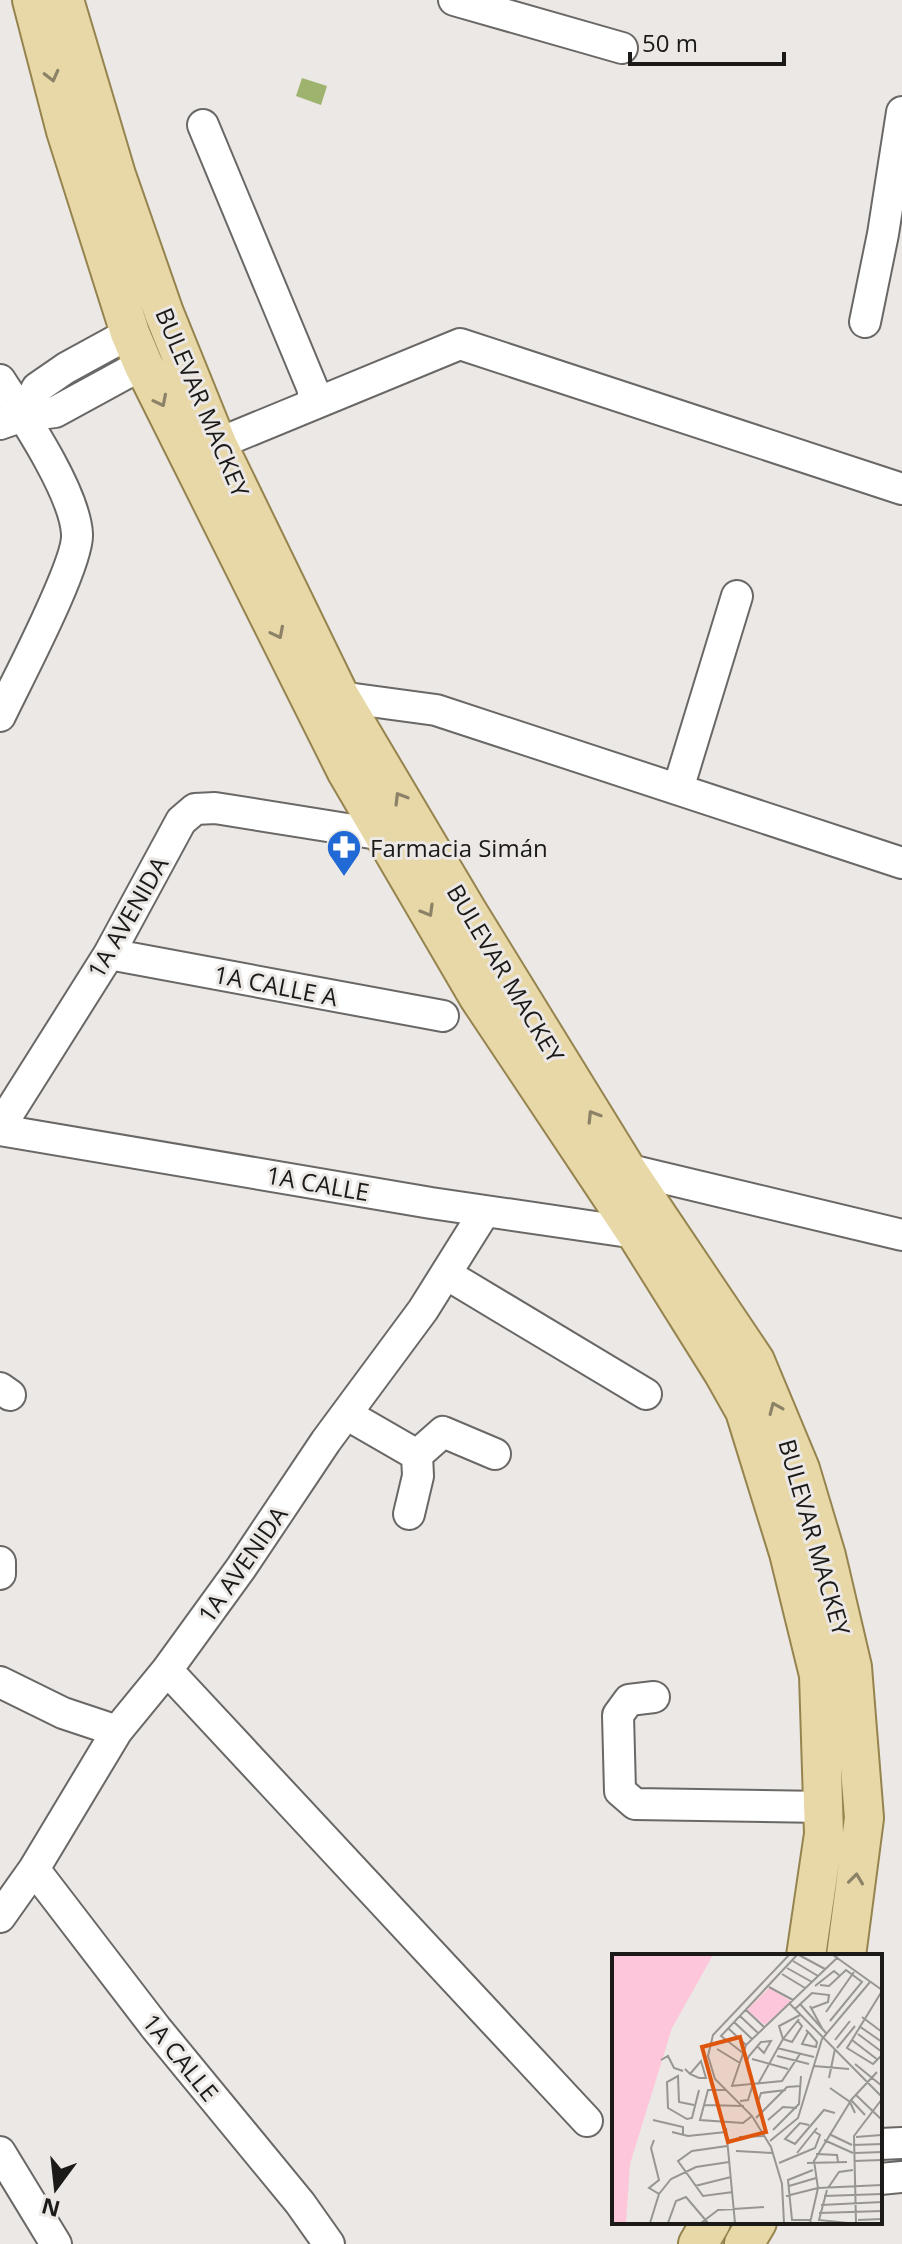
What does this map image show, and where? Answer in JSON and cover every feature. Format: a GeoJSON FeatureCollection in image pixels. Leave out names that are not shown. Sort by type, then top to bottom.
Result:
{"type":"FeatureCollection","features":[{"type":"Feature","properties":{"kind":"main road","name":"BULEVAR MACKEY"},"geometry":{"type":"LineString","coordinates":[[32,0],[66,131],[136,349],[347,772],[478,996],[636,1233],[745,1411],[789,1553],[819,1675],[824,1834],[806,1954]]}},
{"type":"Feature","properties":{"kind":"main road","name":"BULEVAR MACKEY"},"geometry":{"type":"LineString","coordinates":[[64,0],[116,175],[164,313],[217,444],[340,697],[626,1169],[755,1361],[800,1469],[826,1556],[852,1667],[864,1818],[846,1954]]}},
{"type":"Feature","properties":{"kind":"main road"},"geometry":{"type":"LineString","coordinates":[[698,2244],[710,2224]]}},
{"type":"Feature","properties":{"kind":"main road"},"geometry":{"type":"LineString","coordinates":[[744,2244],[756,2224]]}},
{"type":"Feature","properties":{"kind":"street"},"geometry":{"type":"LineString","coordinates":[[454,0],[622,48]]}},
{"type":"Feature","properties":{"kind":"street"},"geometry":{"type":"LineString","coordinates":[[865,322],[892,236],[902,112]]}},
{"type":"Feature","properties":{"kind":"street"},"geometry":{"type":"LineString","coordinates":[[203,125],[312,387],[315,402]]}},
{"type":"Feature","properties":{"kind":"street"},"geometry":{"type":"LineString","coordinates":[[217,444],[460,344],[902,489]]}},
{"type":"Feature","properties":{"kind":"street"},"geometry":{"type":"LineString","coordinates":[[12,420],[37,388],[66,368],[136,349]]}},
{"type":"Feature","properties":{"kind":"street"},"geometry":{"type":"LineString","coordinates":[[0,380],[12,420],[71,503],[78,537],[69,568],[0,716]]}},
{"type":"Feature","properties":{"kind":"street"},"geometry":{"type":"LineString","coordinates":[[678,789],[737,596]]}},
{"type":"Feature","properties":{"kind":"street"},"geometry":{"type":"LineString","coordinates":[[0,662],[31,649]]}},
{"type":"Feature","properties":{"kind":"street"},"geometry":{"type":"LineString","coordinates":[[340,697],[436,710],[902,863]]}},
{"type":"Feature","properties":{"kind":"street","name":"1A AVENIDA"},"geometry":{"type":"LineString","coordinates":[[0,1128],[109,954],[181,821],[195,809],[215,808],[384,835]]}},
{"type":"Feature","properties":{"kind":"street","name":"1A CALLE A"},"geometry":{"type":"LineString","coordinates":[[109,954],[443,1016]]}},
{"type":"Feature","properties":{"kind":"street","name":"1A CALLE"},"geometry":{"type":"LineString","coordinates":[[0,1128],[485,1211],[636,1233]]}},
{"type":"Feature","properties":{"kind":"street"},"geometry":{"type":"LineString","coordinates":[[626,1169],[902,1235]]}},
{"type":"Feature","properties":{"kind":"street","name":"1A AVENIDA"},"geometry":{"type":"LineString","coordinates":[[0,1917],[34,1869],[117,1731],[167,1670],[241,1568],[446,1274],[485,1211]]}},
{"type":"Feature","properties":{"kind":"street"},"geometry":{"type":"LineString","coordinates":[[446,1274],[646,1394]]}},
{"type":"Feature","properties":{"kind":"street"},"geometry":{"type":"LineString","coordinates":[[346,1414],[417,1455]]}},
{"type":"Feature","properties":{"kind":"street"},"geometry":{"type":"LineString","coordinates":[[417,1455],[443,1432],[495,1454]]}},
{"type":"Feature","properties":{"kind":"street"},"geometry":{"type":"LineString","coordinates":[[409,1514],[418,1476],[417,1455]]}},
{"type":"Feature","properties":{"kind":"street"},"geometry":{"type":"LineString","coordinates":[[0,1562],[0,1574]]}},
{"type":"Feature","properties":{"kind":"street"},"geometry":{"type":"LineString","coordinates":[[167,1670],[587,2121]]}},
{"type":"Feature","properties":{"kind":"street"},"geometry":{"type":"LineString","coordinates":[[0,1682],[63,1713],[117,1731]]}},
{"type":"Feature","properties":{"kind":"street"},"geometry":{"type":"LineString","coordinates":[[654,1697],[629,1700],[618,1715],[620,1791],[635,1804],[824,1807]]}},
{"type":"Feature","properties":{"kind":"street","name":"1A CALLE"},"geometry":{"type":"LineString","coordinates":[[34,1869],[156,2028],[300,2203],[329,2244]]}},
{"type":"Feature","properties":{"kind":"street"},"geometry":{"type":"LineString","coordinates":[[882,2144],[902,2143]]}},
{"type":"Feature","properties":{"kind":"street"},"geometry":{"type":"LineString","coordinates":[[0,2152],[56,2244]]}},
{"type":"Feature","properties":{"kind":"street"},"geometry":{"type":"LineString","coordinates":[[882,2179],[902,2177]]}},
{"type":"Feature","properties":{"kind":"shaded area"},"geometry":{"type":"Polygon","coordinates":[[[302,78],[327,86],[321,105],[296,96],[302,78]]]}},
{"type":"Feature","properties":{"kind":"place","name":"Farmacia Simán"},"geometry":{"type":"Point","coordinates":[344,878]}}]}
